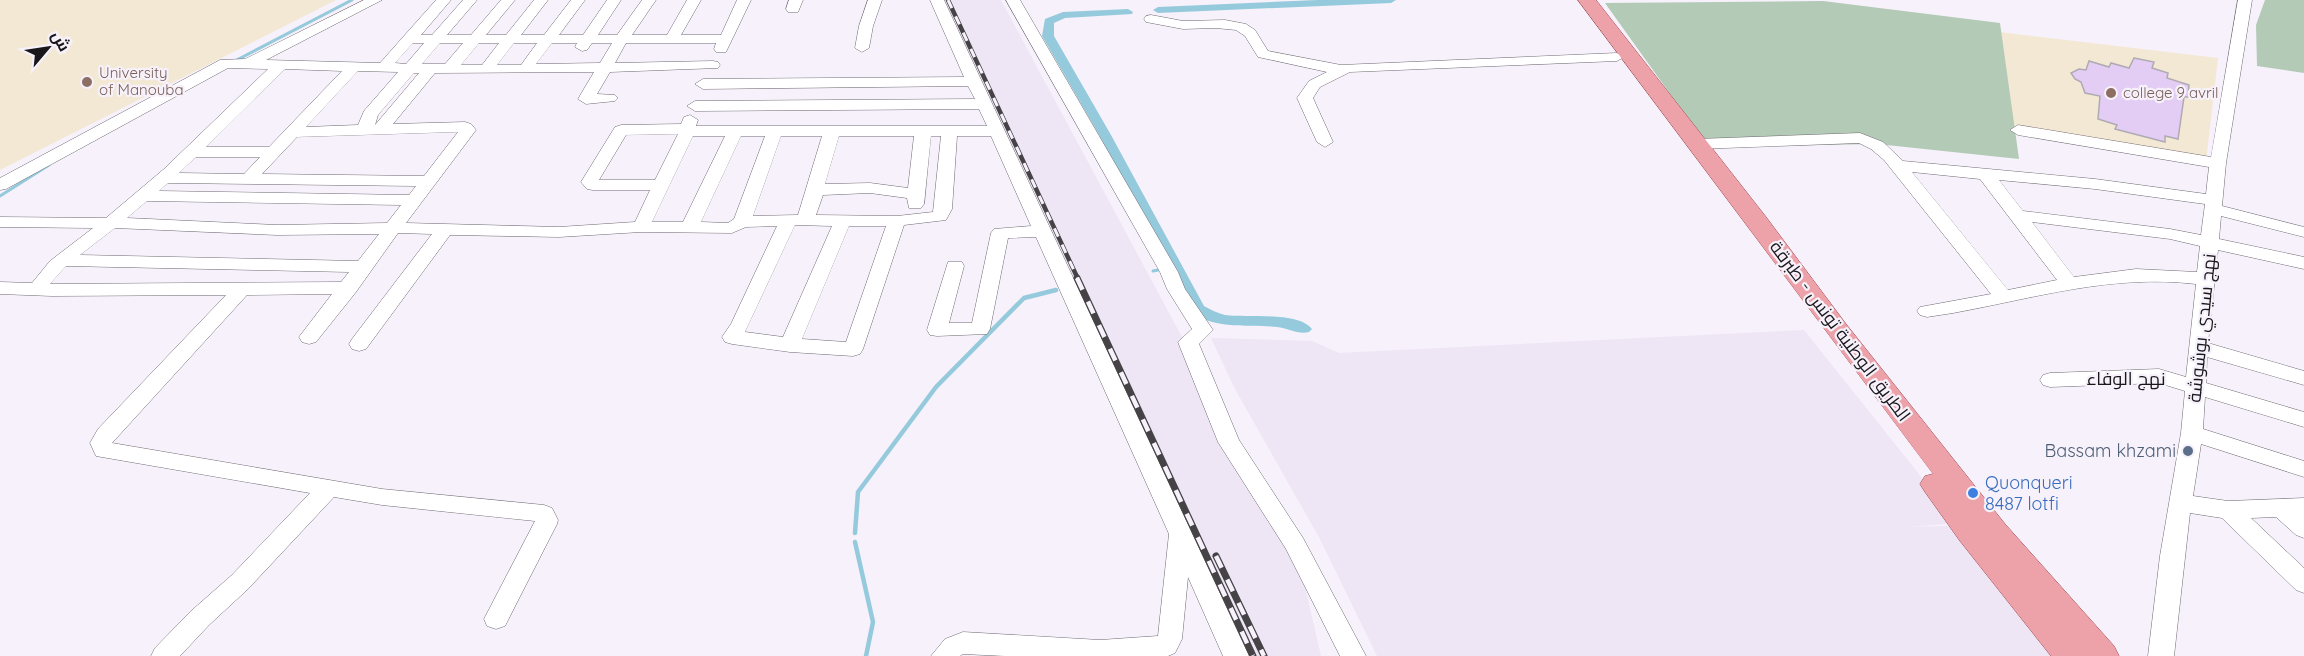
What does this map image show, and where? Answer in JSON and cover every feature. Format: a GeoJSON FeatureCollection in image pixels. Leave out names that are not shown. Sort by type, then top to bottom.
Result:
{"type":"FeatureCollection","features":[{"type":"Feature","properties":{"kind":"main road","name":"الطريق الوطنية تونس - طبرقة"},"geometry":{"type":"LineString","coordinates":[[1575,0],[1617,57],[1709,169],[1758,222],[1837,330],[1994,532],[2102,656]]}},
{"type":"Feature","properties":{"kind":"main road","name":"الطريق الوطنية تونس - طبرقة"},"geometry":{"type":"LineString","coordinates":[[1587,0],[1696,144],[1709,169],[1750,231],[1971,533],[2071,656]]}},
{"type":"Feature","properties":{"kind":"street"},"geometry":{"type":"LineString","coordinates":[[0,185],[235,64],[375,0]]}},
{"type":"Feature","properties":{"kind":"street"},"geometry":{"type":"LineString","coordinates":[[384,67],[444,0]]}},
{"type":"Feature","properties":{"kind":"street"},"geometry":{"type":"LineString","coordinates":[[371,130],[370,114],[470,0]]}},
{"type":"Feature","properties":{"kind":"street"},"geometry":{"type":"LineString","coordinates":[[450,68],[508,0]]}},
{"type":"Feature","properties":{"kind":"street"},"geometry":{"type":"LineString","coordinates":[[486,70],[541,0]]}},
{"type":"Feature","properties":{"kind":"street"},"geometry":{"type":"LineString","coordinates":[[525,69],[578,0]]}},
{"type":"Feature","properties":{"kind":"street"},"geometry":{"type":"LineString","coordinates":[[569,68],[614,0]]}},
{"type":"Feature","properties":{"kind":"street"},"geometry":{"type":"LineString","coordinates":[[610,98],[586,99],[621,40],[649,0]]}},
{"type":"Feature","properties":{"kind":"street"},"geometry":{"type":"LineString","coordinates":[[652,66],[694,0]]}},
{"type":"Feature","properties":{"kind":"street"},"geometry":{"type":"LineString","coordinates":[[641,227],[687,130],[703,84],[744,0]]}},
{"type":"Feature","properties":{"kind":"street"},"geometry":{"type":"LineString","coordinates":[[862,48],[866,26],[875,0]]}},
{"type":"Feature","properties":{"kind":"street"},"geometry":{"type":"LineString","coordinates":[[937,0],[1040,231],[1236,656]]}},
{"type":"Feature","properties":{"kind":"street"},"geometry":{"type":"LineString","coordinates":[[1014,0],[1167,268],[1176,289],[1203,330],[1188,342],[1229,442],[1295,544],[1353,656]]}},
{"type":"Feature","properties":{"kind":"street","name":"نهج سيدي بوشوشة"},"geometry":{"type":"LineString","coordinates":[[2161,656],[2180,503],[2192,433],[2198,347],[2218,163],[2245,0]]}},
{"type":"Feature","properties":{"kind":"street"},"geometry":{"type":"LineString","coordinates":[[1151,19],[1181,24],[1235,26],[1247,30],[1263,54],[1341,70],[1466,62],[1617,57]]}},
{"type":"Feature","properties":{"kind":"street"},"geometry":{"type":"LineString","coordinates":[[410,39],[726,39]]}},
{"type":"Feature","properties":{"kind":"street"},"geometry":{"type":"LineString","coordinates":[[235,64],[486,70],[713,65]]}},
{"type":"Feature","properties":{"kind":"street"},"geometry":{"type":"LineString","coordinates":[[44,289],[39,287],[40,283],[63,260],[165,178],[281,65]]}},
{"type":"Feature","properties":{"kind":"street"},"geometry":{"type":"LineString","coordinates":[[249,178],[355,66]]}},
{"type":"Feature","properties":{"kind":"street"},"geometry":{"type":"LineString","coordinates":[[371,130],[431,68]]}},
{"type":"Feature","properties":{"kind":"street"},"geometry":{"type":"LineString","coordinates":[[1325,142],[1305,98],[1314,84],[1341,70]]}},
{"type":"Feature","properties":{"kind":"street"},"geometry":{"type":"LineString","coordinates":[[703,84],[974,81]]}},
{"type":"Feature","properties":{"kind":"street"},"geometry":{"type":"LineString","coordinates":[[826,105],[833,83]]}},
{"type":"Feature","properties":{"kind":"street"},"geometry":{"type":"LineString","coordinates":[[694,106],[984,104]]}},
{"type":"Feature","properties":{"kind":"street"},"geometry":{"type":"LineString","coordinates":[[861,131],[867,105]]}},
{"type":"Feature","properties":{"kind":"street"},"geometry":{"type":"LineString","coordinates":[[293,132],[467,128],[349,288],[309,337]]}},
{"type":"Feature","properties":{"kind":"street"},"geometry":{"type":"LineString","coordinates":[[660,185],[593,185],[589,182],[621,130],[996,131]]}},
{"type":"Feature","properties":{"kind":"street"},"geometry":{"type":"LineString","coordinates":[[2018,130],[2218,163]]}},
{"type":"Feature","properties":{"kind":"street"},"geometry":{"type":"LineString","coordinates":[[742,222],[775,131]]}},
{"type":"Feature","properties":{"kind":"street"},"geometry":{"type":"LineString","coordinates":[[832,131],[815,190],[732,337],[790,345],[853,349],[916,193],[923,131]]}},
{"type":"Feature","properties":{"kind":"street"},"geometry":{"type":"LineString","coordinates":[[690,227],[735,132]]}},
{"type":"Feature","properties":{"kind":"street"},"geometry":{"type":"LineString","coordinates":[[0,222],[111,223],[277,230],[392,228],[559,232],[641,227],[732,228],[742,222],[797,219],[935,218],[943,213],[949,132]]}},
{"type":"Feature","properties":{"kind":"street"},"geometry":{"type":"LineString","coordinates":[[1696,144],[1860,138],[1878,144],[2003,296]]}},
{"type":"Feature","properties":{"kind":"street"},"geometry":{"type":"LineString","coordinates":[[192,152],[274,152]]}},
{"type":"Feature","properties":{"kind":"street"},"geometry":{"type":"LineString","coordinates":[[1898,166],[2095,184],[2214,204],[2304,232]]}},
{"type":"Feature","properties":{"kind":"street"},"geometry":{"type":"LineString","coordinates":[[1986,175],[2071,285]]}},
{"type":"Feature","properties":{"kind":"street"},"geometry":{"type":"LineString","coordinates":[[165,178],[428,181]]}},
{"type":"Feature","properties":{"kind":"street"},"geometry":{"type":"LineString","coordinates":[[815,190],[875,189],[892,190],[896,193],[916,193]]}},
{"type":"Feature","properties":{"kind":"street"},"geometry":{"type":"LineString","coordinates":[[144,196],[413,200]]}},
{"type":"Feature","properties":{"kind":"street"},"geometry":{"type":"LineString","coordinates":[[2016,214],[2161,232],[2304,263]]}},
{"type":"Feature","properties":{"kind":"street"},"geometry":{"type":"LineString","coordinates":[[790,345],[843,220]]}},
{"type":"Feature","properties":{"kind":"street"},"geometry":{"type":"LineString","coordinates":[[359,344],[445,230]]}},
{"type":"Feature","properties":{"kind":"street"},"geometry":{"type":"LineString","coordinates":[[955,266],[938,330],[980,329],[1000,232],[1040,231]]}},
{"type":"Feature","properties":{"kind":"street"},"geometry":{"type":"LineString","coordinates":[[63,260],[364,267]]}},
{"type":"Feature","properties":{"kind":"street"},"geometry":{"type":"LineString","coordinates":[[1927,311],[2134,275],[2205,279]]}},
{"type":"Feature","properties":{"kind":"street"},"geometry":{"type":"LineString","coordinates":[[0,288],[349,288]]}},
{"type":"Feature","properties":{"kind":"street"},"geometry":{"type":"LineString","coordinates":[[243,288],[106,434],[101,443],[102,446],[110,452],[328,489],[427,503],[503,508],[544,514],[548,520],[496,619]]}},
{"type":"Feature","properties":{"kind":"street"},"geometry":{"type":"LineString","coordinates":[[2198,347],[2304,378]]}},
{"type":"Feature","properties":{"kind":"street","name":"نهج الوفاء"},"geometry":{"type":"LineString","coordinates":[[2050,381],[2159,376],[2304,420]]}},
{"type":"Feature","properties":{"kind":"street"},"geometry":{"type":"LineString","coordinates":[[2192,433],[2304,469]]}},
{"type":"Feature","properties":{"kind":"street"},"geometry":{"type":"LineString","coordinates":[[164,656],[207,611],[240,582],[328,489]]}},
{"type":"Feature","properties":{"kind":"street"},"geometry":{"type":"LineString","coordinates":[[2180,503],[2207,509],[2228,510],[2293,507],[2304,529]]}},
{"type":"Feature","properties":{"kind":"street"},"geometry":{"type":"LineString","coordinates":[[2228,510],[2304,583]]}},
{"type":"Feature","properties":{"kind":"street"},"geometry":{"type":"LineString","coordinates":[[944,656],[954,646],[963,643],[1024,651],[1099,653],[1166,646],[1170,639],[1180,532]]}},
{"type":"Feature","properties":{"kind":"shaded area","name":"University of Manouba"},"geometry":{"type":"Polygon","coordinates":[[[0,0],[336,0],[0,170],[0,0]]]}},
{"type":"Feature","properties":{"kind":"shaded area"},"geometry":{"type":"Polygon","coordinates":[[[941,0],[1001,0],[1183,339],[1300,565],[1321,656],[1246,656],[941,0]]]}},
{"type":"Feature","properties":{"kind":"shaded area","name":"college 9 avril"},"geometry":{"type":"Polygon","coordinates":[[[1999,32],[2218,58],[2206,161],[2013,128],[1999,32]]]}},
{"type":"Feature","properties":{"kind":"shaded area"},"geometry":{"type":"Polygon","coordinates":[[[1804,330],[1958,523],[1907,527],[1949,526],[2053,656],[1377,656],[1319,537],[1235,389],[1211,338],[1312,341],[1339,353],[1804,330]]]}},
{"type":"Feature","properties":{"kind":"green space"},"geometry":{"type":"Polygon","coordinates":[[[2265,0],[2304,0],[2304,73],[2257,66],[2256,25],[2265,0]]]}},
{"type":"Feature","properties":{"kind":"green space"},"geometry":{"type":"Polygon","coordinates":[[[1823,1],[2000,23],[2019,159],[1877,144],[1708,147],[1605,3],[1823,1]]]}},
{"type":"Feature","properties":{"kind":"building","name":"college 9 avril"},"geometry":{"type":"Polygon","coordinates":[[[2134,58],[2154,62],[2152,68],[2168,73],[2167,78],[2189,85],[2188,97],[2184,97],[2178,139],[2165,136],[2165,142],[2115,129],[2117,125],[2098,119],[2100,96],[2085,93],[2081,82],[2071,73],[2079,69],[2086,70],[2089,61],[2109,67],[2111,63],[2129,68],[2134,58]]]}},
{"type":"Feature","properties":{"kind":"waterway"},"geometry":{"type":"LineString","coordinates":[[233,62],[352,0]]}},
{"type":"Feature","properties":{"kind":"waterway"},"geometry":{"type":"LineString","coordinates":[[1158,10],[1391,0]]}},
{"type":"Feature","properties":{"kind":"waterway"},"geometry":{"type":"LineString","coordinates":[[1128,12],[1063,15],[1049,21],[1048,36],[1105,135],[1198,309],[1211,316],[1224,319],[1278,322],[1304,329]]}},
{"type":"Feature","properties":{"kind":"waterway"},"geometry":{"type":"LineString","coordinates":[[0,196],[49,165]]}},
{"type":"Feature","properties":{"kind":"waterway"},"geometry":{"type":"LineString","coordinates":[[1153,271],[1163,269]]}},
{"type":"Feature","properties":{"kind":"waterway"},"geometry":{"type":"LineString","coordinates":[[855,533],[858,492],[936,387],[1024,298],[1056,290]]}},
{"type":"Feature","properties":{"kind":"waterway"},"geometry":{"type":"LineString","coordinates":[[855,542],[873,622],[866,656]]}},
{"type":"Feature","properties":{"kind":"railway"},"geometry":{"type":"LineString","coordinates":[[948,0],[1078,279]]}},
{"type":"Feature","properties":{"kind":"railway"},"geometry":{"type":"LineString","coordinates":[[1077,278],[1253,656]]}},
{"type":"Feature","properties":{"kind":"railway"},"geometry":{"type":"LineString","coordinates":[[1216,556],[1264,656]]}},
{"type":"Feature","properties":{"kind":"place","name":"University of Manouba"},"geometry":{"type":"Point","coordinates":[87,82]}},
{"type":"Feature","properties":{"kind":"place","name":"college 9 avril"},"geometry":{"type":"Point","coordinates":[2111,93]}},
{"type":"Feature","properties":{"kind":"place","name":"Bassam khzami"},"geometry":{"type":"Point","coordinates":[2188,451]}},
{"type":"Feature","properties":{"kind":"place","name":"Quonqueri 8487 lotfi"},"geometry":{"type":"Point","coordinates":[1973,493]}}]}
